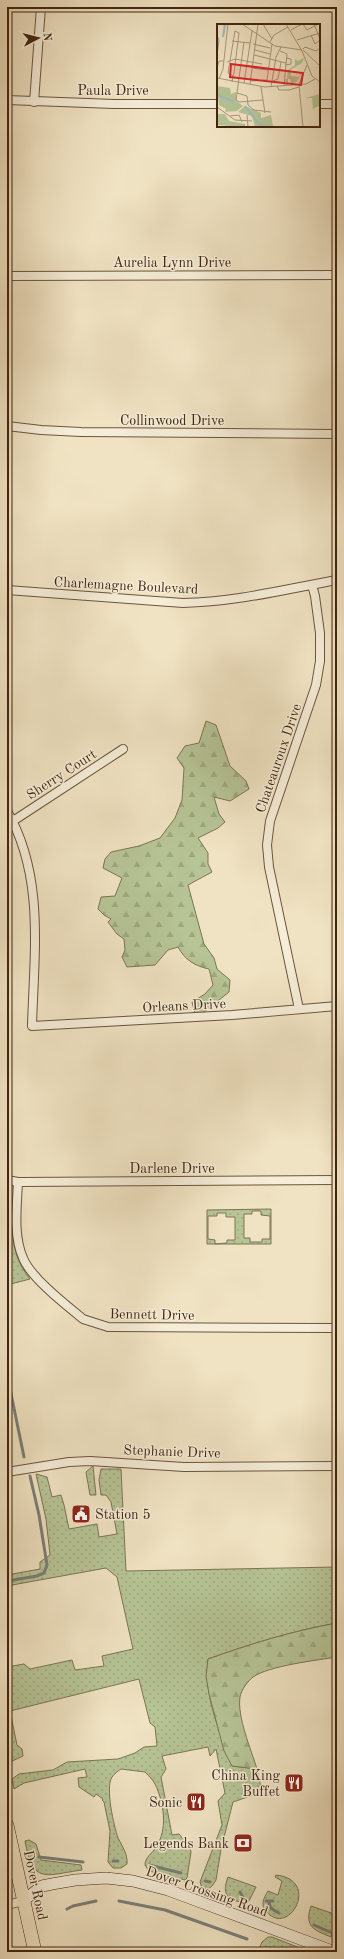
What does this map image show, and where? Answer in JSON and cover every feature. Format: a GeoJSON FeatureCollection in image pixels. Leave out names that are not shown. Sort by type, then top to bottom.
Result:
{"type":"FeatureCollection","features":[{"type":"Feature","properties":{"kind":"main road","name":"Dover Road"},"geometry":{"type":"LineString","coordinates":[[7,1825],[35,1952]]}},
{"type":"Feature","properties":{"kind":"main road","name":"Dover Crossing Road"},"geometry":{"type":"LineString","coordinates":[[23,1901],[42,1886],[75,1880],[106,1878],[133,1882],[168,1890],[335,1952]]}},
{"type":"Feature","properties":{"kind":"street"},"geometry":{"type":"LineString","coordinates":[[34,102],[41,7]]}},
{"type":"Feature","properties":{"kind":"street","name":"Paula Drive"},"geometry":{"type":"LineString","coordinates":[[7,100],[34,102],[217,104]]}},
{"type":"Feature","properties":{"kind":"street"},"geometry":{"type":"LineString","coordinates":[[320,104],[337,104]]}},
{"type":"Feature","properties":{"kind":"street","name":"Aurelia Lynn Drive"},"geometry":{"type":"LineString","coordinates":[[7,276],[337,275]]}},
{"type":"Feature","properties":{"kind":"street","name":"Collinwood Drive"},"geometry":{"type":"LineString","coordinates":[[7,426],[41,430],[81,432],[337,434]]}},
{"type":"Feature","properties":{"kind":"street","name":"Charlemagne Boulevard"},"geometry":{"type":"LineString","coordinates":[[7,590],[196,603],[237,599],[337,580]]}},
{"type":"Feature","properties":{"kind":"street","name":"Chateauroux Drive"},"geometry":{"type":"LineString","coordinates":[[299,1009],[269,867],[267,846],[270,821],[276,799],[284,782],[316,685],[320,661],[320,633],[312,585]]}},
{"type":"Feature","properties":{"kind":"street","name":"Sherry Court"},"geometry":{"type":"LineString","coordinates":[[13,821],[123,749]]}},
{"type":"Feature","properties":{"kind":"street"},"geometry":{"type":"LineString","coordinates":[[7,811],[13,821]]}},
{"type":"Feature","properties":{"kind":"street","name":"Orleans Drive"},"geometry":{"type":"LineString","coordinates":[[13,821],[24,847],[31,878],[35,911],[32,1026],[232,1015],[337,1006]]}},
{"type":"Feature","properties":{"kind":"street","name":"Darlene Drive"},"geometry":{"type":"LineString","coordinates":[[7,1180],[18,1182],[337,1180]]}},
{"type":"Feature","properties":{"kind":"street","name":"Bennett Drive"},"geometry":{"type":"LineString","coordinates":[[18,1182],[17,1236],[23,1259],[38,1278],[83,1319],[108,1327],[337,1328]]}},
{"type":"Feature","properties":{"kind":"street","name":"Stephanie Drive"},"geometry":{"type":"LineString","coordinates":[[7,1472],[69,1462],[90,1461],[184,1467],[337,1466]]}},
{"type":"Feature","properties":{"kind":"street"},"geometry":{"type":"LineString","coordinates":[[7,1905],[23,1901]]}},
{"type":"Feature","properties":{"kind":"green space"},"geometry":{"type":"Polygon","coordinates":[[[206,721],[216,725],[230,766],[246,781],[249,789],[230,801],[214,797],[219,814],[225,822],[218,828],[198,838],[208,853],[208,864],[212,872],[188,885],[204,944],[214,958],[217,969],[230,980],[229,992],[204,1012],[195,1014],[192,1002],[205,994],[213,985],[209,969],[191,962],[184,956],[178,947],[168,950],[155,965],[127,967],[122,957],[125,950],[124,939],[117,934],[108,922],[111,919],[98,909],[101,897],[115,896],[122,878],[103,868],[105,859],[111,852],[139,846],[160,838],[175,818],[182,800],[184,768],[177,758],[185,746],[199,743],[206,721]]]}},
{"type":"Feature","properties":{"kind":"green space"},"geometry":{"type":"Polygon","coordinates":[[[7,1189],[10,1201],[14,1246],[22,1268],[30,1279],[7,1285],[7,1189]]]}},
{"type":"Feature","properties":{"kind":"green space"},"geometry":{"type":"Polygon","coordinates":[[[271,1209],[271,1244],[215,1244],[207,1244],[207,1210],[271,1209]],[[252,1211],[252,1214],[244,1214],[244,1238],[250,1238],[250,1242],[262,1242],[262,1239],[270,1239],[270,1216],[261,1215],[261,1211],[252,1211]],[[217,1213],[217,1216],[208,1216],[208,1239],[215,1240],[215,1244],[227,1243],[227,1240],[235,1240],[235,1217],[226,1217],[226,1213],[217,1213]]]}},
{"type":"Feature","properties":{"kind":"green space"},"geometry":{"type":"Polygon","coordinates":[[[93,1466],[96,1495],[90,1495],[86,1472],[93,1466]]]}},
{"type":"Feature","properties":{"kind":"green space"},"geometry":{"type":"Polygon","coordinates":[[[101,1469],[121,1469],[126,1571],[337,1567],[337,1623],[272,1638],[208,1659],[207,1673],[210,1700],[232,1766],[257,1769],[262,1792],[233,1802],[221,1849],[216,1880],[208,1889],[202,1888],[200,1882],[222,1825],[218,1801],[225,1793],[216,1749],[210,1756],[208,1747],[162,1756],[166,1769],[161,1777],[172,1835],[179,1834],[190,1847],[191,1852],[187,1878],[185,1880],[149,1871],[145,1865],[147,1858],[160,1840],[163,1816],[161,1799],[158,1791],[153,1781],[145,1772],[121,1769],[112,1777],[110,1782],[109,1789],[112,1816],[118,1838],[127,1857],[127,1864],[121,1868],[113,1868],[108,1862],[110,1831],[103,1799],[96,1794],[94,1797],[79,1787],[78,1778],[87,1777],[85,1769],[24,1783],[14,1789],[12,1779],[19,1774],[53,1770],[67,1762],[118,1759],[135,1753],[144,1747],[157,1746],[155,1727],[150,1723],[139,1679],[10,1711],[17,1745],[22,1749],[23,1756],[8,1763],[7,1760],[7,1667],[24,1664],[30,1669],[72,1660],[75,1670],[104,1666],[102,1656],[133,1649],[117,1577],[106,1568],[12,1585],[7,1592],[7,1575],[40,1569],[40,1562],[50,1555],[46,1519],[36,1474],[47,1477],[52,1497],[61,1495],[69,1529],[97,1524],[99,1537],[117,1534],[111,1502],[106,1495],[101,1495],[99,1480],[101,1469]]]}},
{"type":"Feature","properties":{"kind":"green space"},"geometry":{"type":"Polygon","coordinates":[[[337,1623],[337,1657],[294,1664],[260,1673],[253,1677],[245,1686],[240,1697],[242,1723],[257,1769],[232,1766],[224,1751],[209,1694],[206,1676],[208,1659],[271,1638],[337,1623]]]}},
{"type":"Feature","properties":{"kind":"green space"},"geometry":{"type":"Polygon","coordinates":[[[29,1840],[36,1844],[41,1860],[81,1865],[82,1870],[50,1875],[37,1871],[32,1865],[28,1855],[25,1841],[29,1840]]]}},
{"type":"Feature","properties":{"kind":"green space"},"geometry":{"type":"Polygon","coordinates":[[[276,1875],[290,1879],[297,1887],[299,1896],[291,1913],[283,1918],[275,1918],[266,1911],[263,1906],[264,1899],[268,1891],[278,1895],[282,1881],[275,1877],[276,1875]]]}},
{"type":"Feature","properties":{"kind":"green space"},"geometry":{"type":"Polygon","coordinates":[[[228,1877],[256,1887],[249,1901],[239,1902],[227,1895],[225,1888],[228,1877]]]}},
{"type":"Feature","properties":{"kind":"green space"},"geometry":{"type":"Polygon","coordinates":[[[311,1906],[337,1915],[331,1937],[315,1930],[312,1927],[309,1919],[311,1906]]]}},
{"type":"Feature","properties":{"kind":"green space"},"geometry":{"type":"Polygon","coordinates":[[[268,1937],[272,1937],[310,1952],[258,1952],[262,1942],[268,1937]]]}},
{"type":"Feature","properties":{"kind":"waterway"},"geometry":{"type":"LineString","coordinates":[[8,1379],[24,1457]]}},
{"type":"Feature","properties":{"kind":"waterway"},"geometry":{"type":"LineString","coordinates":[[7,1581],[37,1576],[44,1573],[47,1565],[39,1515],[30,1476]]}},
{"type":"Feature","properties":{"kind":"waterway"},"geometry":{"type":"LineString","coordinates":[[39,1857],[83,1862]]}},
{"type":"Feature","properties":{"kind":"waterway"},"geometry":{"type":"LineString","coordinates":[[113,1861],[118,1861]]}},
{"type":"Feature","properties":{"kind":"waterway"},"geometry":{"type":"LineString","coordinates":[[149,1865],[181,1873]]}},
{"type":"Feature","properties":{"kind":"waterway"},"geometry":{"type":"LineString","coordinates":[[205,1881],[210,1882]]}},
{"type":"Feature","properties":{"kind":"waterway"},"geometry":{"type":"LineString","coordinates":[[240,1892],[246,1903]]}},
{"type":"Feature","properties":{"kind":"waterway"},"geometry":{"type":"LineString","coordinates":[[67,1909],[73,1906],[96,1901]]}},
{"type":"Feature","properties":{"kind":"waterway"},"geometry":{"type":"LineString","coordinates":[[119,1901],[165,1910],[247,1939]]}},
{"type":"Feature","properties":{"kind":"waterway"},"geometry":{"type":"LineString","coordinates":[[266,1901],[273,1901]]}},
{"type":"Feature","properties":{"kind":"waterway"},"geometry":{"type":"LineString","coordinates":[[269,1901],[272,1908],[279,1913]]}},
{"type":"Feature","properties":{"kind":"waterway"},"geometry":{"type":"LineString","coordinates":[[314,1925],[330,1932]]}},
{"type":"Feature","properties":{"kind":"waterway"},"geometry":{"type":"LineString","coordinates":[[269,1948],[283,1952]]}},
{"type":"Feature","properties":{"kind":"place","name":"Station 5"},"geometry":{"type":"Point","coordinates":[81,1514]}},
{"type":"Feature","properties":{"kind":"place","name":"China King Buffet"},"geometry":{"type":"Point","coordinates":[294,1783]}},
{"type":"Feature","properties":{"kind":"place","name":"Sonic"},"geometry":{"type":"Point","coordinates":[196,1802]}},
{"type":"Feature","properties":{"kind":"place","name":"Legends Bank"},"geometry":{"type":"Point","coordinates":[243,1843]}}]}
